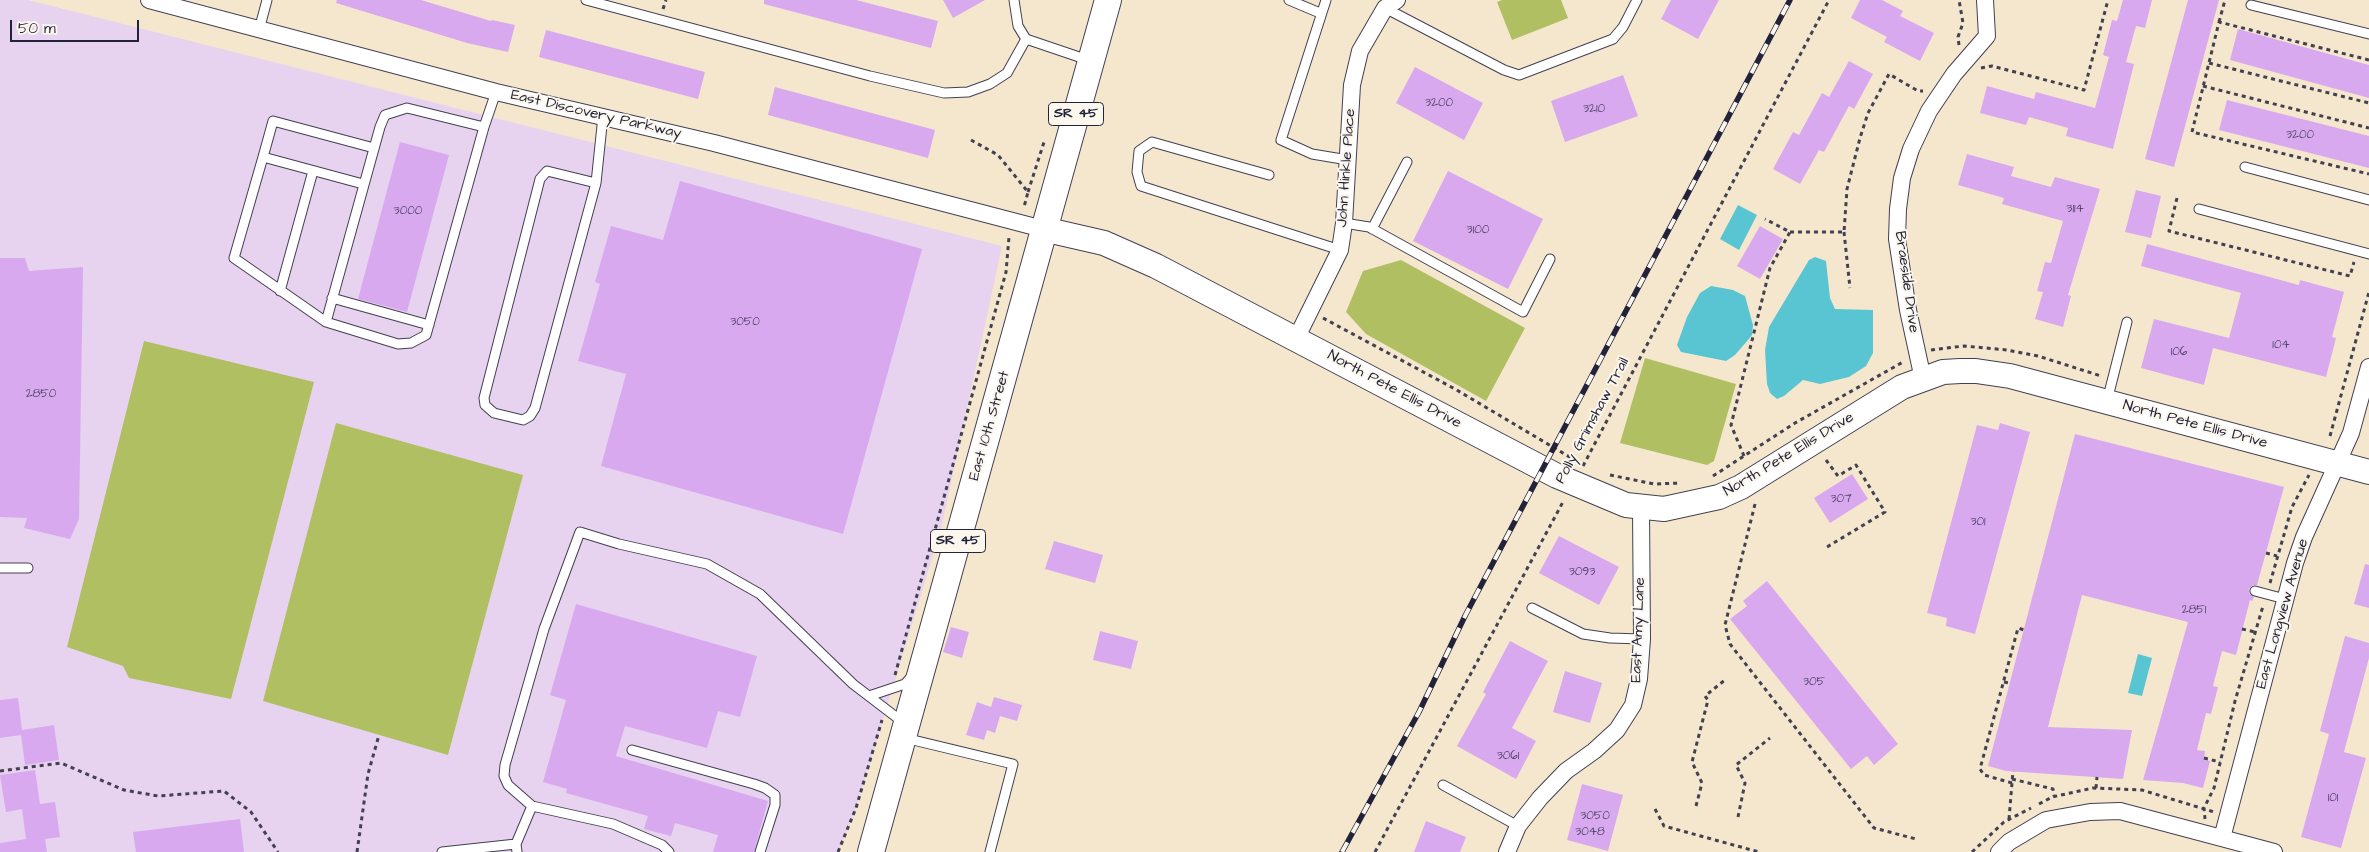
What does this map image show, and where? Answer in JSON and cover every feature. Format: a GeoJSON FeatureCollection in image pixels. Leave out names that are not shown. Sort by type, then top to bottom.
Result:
{"type":"FeatureCollection","features":[{"type":"Feature","properties":{"kind":"main road","name":"East 10th Street"},"geometry":{"type":"LineString","coordinates":[[871,852],[923,665],[1032,225],[1091,61],[1108,0]]}},
{"type":"Feature","properties":{"kind":"street","name":"East Discovery Parkway"},"geometry":{"type":"LineString","coordinates":[[149,0],[496,92],[714,143],[1032,225]]}},
{"type":"Feature","properties":{"kind":"street","name":"Braeside Drive"},"geometry":{"type":"LineString","coordinates":[[1923,379],[1925,353],[1897,239],[1898,208],[1902,178],[1911,149],[1929,112],[1954,74],[1987,36],[1985,0]]}},
{"type":"Feature","properties":{"kind":"street","name":"John Hinkle Place"},"geometry":{"type":"LineString","coordinates":[[1296,340],[1340,250],[1344,223],[1352,85],[1360,51],[1391,4]]}},
{"type":"Feature","properties":{"kind":"street","name":"North Pete Ellis Drive"},"geometry":{"type":"LineString","coordinates":[[1032,225],[1104,243],[1148,262],[1296,340],[1578,474],[1611,500],[1641,508],[1664,509],[1688,505],[1719,497],[1741,488],[1902,387],[1943,372],[1976,370],[2110,391],[2338,464],[2369,472]]}},
{"type":"Feature","properties":{"kind":"street","name":"East Longview Avenue"},"geometry":{"type":"LineString","coordinates":[[2222,838],[2285,599],[2304,537],[2351,433],[2369,367]]}},
{"type":"Feature","properties":{"kind":"street","name":"East Amy Lane"},"geometry":{"type":"LineString","coordinates":[[1507,852],[1518,826],[1540,798],[1566,771],[1594,751],[1617,730],[1634,705],[1639,679],[1642,639],[1641,508]]}},
{"type":"Feature","properties":{"kind":"street"},"geometry":{"type":"LineString","coordinates":[[1999,852],[2009,842],[2046,820],[2090,812],[2120,811],[2274,852]]}},
{"type":"Feature","properties":{"kind":"lane"},"geometry":{"type":"LineString","coordinates":[[259,30],[267,0]]}},
{"type":"Feature","properties":{"kind":"lane"},"geometry":{"type":"LineString","coordinates":[[586,0],[861,73],[944,93],[968,92],[990,84],[1007,73],[1026,40]]}},
{"type":"Feature","properties":{"kind":"lane"},"geometry":{"type":"LineString","coordinates":[[1014,0],[1018,26],[1026,40],[1091,61]]}},
{"type":"Feature","properties":{"kind":"lane"},"geometry":{"type":"LineString","coordinates":[[1289,0],[1320,13]]}},
{"type":"Feature","properties":{"kind":"lane"},"geometry":{"type":"LineString","coordinates":[[1326,0],[1320,13],[1281,140],[1312,154],[1348,160]]}},
{"type":"Feature","properties":{"kind":"lane"},"geometry":{"type":"LineString","coordinates":[[1391,4],[1504,70],[1519,75],[1613,39],[1623,27],[1637,0]]}},
{"type":"Feature","properties":{"kind":"lane"},"geometry":{"type":"LineString","coordinates":[[2252,5],[2369,34]]}},
{"type":"Feature","properties":{"kind":"lane"},"geometry":{"type":"LineString","coordinates":[[374,148],[273,121],[234,258],[326,322],[398,344],[411,343],[426,335],[474,162],[496,92]]}},
{"type":"Feature","properties":{"kind":"lane"},"geometry":{"type":"LineString","coordinates":[[326,322],[363,184],[385,116],[408,108],[484,128]]}},
{"type":"Feature","properties":{"kind":"lane"},"geometry":{"type":"LineString","coordinates":[[596,184],[547,171],[540,179],[484,398],[485,404],[494,412],[522,420],[530,416],[535,408],[596,184],[603,116]]}},
{"type":"Feature","properties":{"kind":"lane"},"geometry":{"type":"LineString","coordinates":[[1269,175],[1152,142],[1139,151],[1137,172],[1141,186],[1340,250]]}},
{"type":"Feature","properties":{"kind":"lane"},"geometry":{"type":"LineString","coordinates":[[263,157],[363,184]]}},
{"type":"Feature","properties":{"kind":"lane"},"geometry":{"type":"LineString","coordinates":[[1372,228],[1407,162]]}},
{"type":"Feature","properties":{"kind":"lane"},"geometry":{"type":"LineString","coordinates":[[2245,167],[2369,200]]}},
{"type":"Feature","properties":{"kind":"lane"},"geometry":{"type":"LineString","coordinates":[[280,291],[313,170]]}},
{"type":"Feature","properties":{"kind":"lane"},"geometry":{"type":"LineString","coordinates":[[2199,209],[2369,254]]}},
{"type":"Feature","properties":{"kind":"lane"},"geometry":{"type":"LineString","coordinates":[[1344,223],[1372,228],[1523,312],[1550,259]]}},
{"type":"Feature","properties":{"kind":"lane"},"geometry":{"type":"LineString","coordinates":[[332,298],[429,325]]}},
{"type":"Feature","properties":{"kind":"lane"},"geometry":{"type":"LineString","coordinates":[[2110,391],[2127,322]]}},
{"type":"Feature","properties":{"kind":"lane"},"geometry":{"type":"LineString","coordinates":[[669,852],[662,845],[613,824],[532,806],[508,785],[504,776],[505,765],[544,629],[580,532],[619,544],[706,564],[760,594],[852,684],[885,708],[905,732],[1013,764],[990,852]]}},
{"type":"Feature","properties":{"kind":"lane"},"geometry":{"type":"LineString","coordinates":[[0,568],[28,568]]}},
{"type":"Feature","properties":{"kind":"lane"},"geometry":{"type":"LineString","coordinates":[[2255,591],[2285,599]]}},
{"type":"Feature","properties":{"kind":"lane"},"geometry":{"type":"LineString","coordinates":[[1532,608],[1583,634],[1610,638],[1642,639]]}},
{"type":"Feature","properties":{"kind":"lane"},"geometry":{"type":"LineString","coordinates":[[869,696],[905,684],[923,665]]}},
{"type":"Feature","properties":{"kind":"lane"},"geometry":{"type":"LineString","coordinates":[[632,750],[754,784],[775,795],[775,805],[760,852]]}},
{"type":"Feature","properties":{"kind":"lane"},"geometry":{"type":"LineString","coordinates":[[1443,785],[1518,826]]}},
{"type":"Feature","properties":{"kind":"lane"},"geometry":{"type":"LineString","coordinates":[[442,852],[516,848],[532,806]]}},
{"type":"Feature","properties":{"kind":"path","name":"Polly Grimshaw Trail"},"geometry":{"type":"LineString","coordinates":[[1375,852],[1829,0]]}},
{"type":"Feature","properties":{"kind":"path"},"geometry":{"type":"LineString","coordinates":[[1957,53],[1958,37],[1963,23],[1959,0]]}},
{"type":"Feature","properties":{"kind":"path"},"geometry":{"type":"LineString","coordinates":[[1975,70],[1992,66],[2084,90],[2108,0]]}},
{"type":"Feature","properties":{"kind":"path"},"geometry":{"type":"LineString","coordinates":[[2225,0],[2192,132],[2369,174]]}},
{"type":"Feature","properties":{"kind":"path"},"geometry":{"type":"LineString","coordinates":[[2220,22],[2369,60]]}},
{"type":"Feature","properties":{"kind":"path"},"geometry":{"type":"LineString","coordinates":[[2209,63],[2369,103]]}},
{"type":"Feature","properties":{"kind":"path"},"geometry":{"type":"LineString","coordinates":[[1850,288],[1844,232],[1846,189],[1868,113],[1889,74],[1918,91],[1930,89]]}},
{"type":"Feature","properties":{"kind":"path"},"geometry":{"type":"LineString","coordinates":[[2204,86],[2369,128]]}},
{"type":"Feature","properties":{"kind":"path"},"geometry":{"type":"LineString","coordinates":[[891,690],[1006,272],[1009,237],[1032,225],[1028,192],[998,155],[972,140]]}},
{"type":"Feature","properties":{"kind":"path"},"geometry":{"type":"LineString","coordinates":[[2177,198],[2169,231],[2350,276],[2357,251]]}},
{"type":"Feature","properties":{"kind":"path"},"geometry":{"type":"LineString","coordinates":[[1766,219],[1790,232],[1844,232]]}},
{"type":"Feature","properties":{"kind":"path"},"geometry":{"type":"LineString","coordinates":[[1744,456],[1731,425],[1770,268],[1790,232]]}},
{"type":"Feature","properties":{"kind":"path"},"geometry":{"type":"LineString","coordinates":[[2328,440],[2369,292]]}},
{"type":"Feature","properties":{"kind":"path"},"geometry":{"type":"LineString","coordinates":[[1324,318],[1455,389],[1578,474],[1592,468]]}},
{"type":"Feature","properties":{"kind":"path"},"geometry":{"type":"LineString","coordinates":[[1925,353],[1930,341]]}},
{"type":"Feature","properties":{"kind":"path"},"geometry":{"type":"LineString","coordinates":[[1711,477],[1795,423],[1894,366],[1925,353],[1964,346],[2007,350],[2046,358],[2110,391]]}},
{"type":"Feature","properties":{"kind":"path"},"geometry":{"type":"LineString","coordinates":[[1826,460],[1838,476],[1856,465],[1885,512],[1827,547]]}},
{"type":"Feature","properties":{"kind":"path"},"geometry":{"type":"LineString","coordinates":[[1601,472],[1654,484],[1691,483]]}},
{"type":"Feature","properties":{"kind":"path"},"geometry":{"type":"LineString","coordinates":[[2204,808],[2214,788],[2255,632],[2292,507],[2306,480]]}},
{"type":"Feature","properties":{"kind":"path"},"geometry":{"type":"LineString","coordinates":[[1755,504],[1725,625],[1730,644],[1874,828],[1916,839]]}},
{"type":"Feature","properties":{"kind":"path"},"geometry":{"type":"LineString","coordinates":[[2266,553],[2278,556]]}},
{"type":"Feature","properties":{"kind":"path"},"geometry":{"type":"LineString","coordinates":[[2024,630],[2018,628],[1980,769],[1984,776],[2053,789],[2054,796]]}},
{"type":"Feature","properties":{"kind":"path"},"geometry":{"type":"LineString","coordinates":[[2242,629],[2255,632]]}},
{"type":"Feature","properties":{"kind":"path"},"geometry":{"type":"LineString","coordinates":[[1696,806],[1702,784],[1692,762],[1708,700],[1705,696],[1726,680]]}},
{"type":"Feature","properties":{"kind":"path"},"geometry":{"type":"LineString","coordinates":[[2004,682],[2010,683]]}},
{"type":"Feature","properties":{"kind":"path"},"geometry":{"type":"LineString","coordinates":[[838,852],[856,808],[885,708]]}},
{"type":"Feature","properties":{"kind":"path"},"geometry":{"type":"LineString","coordinates":[[357,852],[368,774],[379,735]]}},
{"type":"Feature","properties":{"kind":"path"},"geometry":{"type":"LineString","coordinates":[[1738,817],[1745,783],[1736,765],[1770,738]]}},
{"type":"Feature","properties":{"kind":"path"},"geometry":{"type":"LineString","coordinates":[[2204,758],[2220,762]]}},
{"type":"Feature","properties":{"kind":"path"},"geometry":{"type":"LineString","coordinates":[[0,771],[61,763],[124,790],[158,796],[224,791],[251,812],[278,852]]}},
{"type":"Feature","properties":{"kind":"path"},"geometry":{"type":"LineString","coordinates":[[2008,819],[2013,772]]}},
{"type":"Feature","properties":{"kind":"path"},"geometry":{"type":"LineString","coordinates":[[2096,788],[2097,777]]}},
{"type":"Feature","properties":{"kind":"path"},"geometry":{"type":"LineString","coordinates":[[1655,809],[1664,826],[1759,852]]}},
{"type":"Feature","properties":{"kind":"shaded area"},"geometry":{"type":"Polygon","coordinates":[[[0,0],[28,0],[1002,246],[941,529],[856,808],[838,852],[0,852],[0,0]]]}},
{"type":"Feature","properties":{"kind":"green space"},"geometry":{"type":"Polygon","coordinates":[[[1502,0],[1561,0],[1568,18],[1512,40],[1497,2],[1502,0]]]}},
{"type":"Feature","properties":{"kind":"green space"},"geometry":{"type":"Polygon","coordinates":[[[1401,260],[1525,328],[1486,401],[1366,334],[1346,312],[1363,271],[1401,260]]]}},
{"type":"Feature","properties":{"kind":"green space"},"geometry":{"type":"Polygon","coordinates":[[[144,341],[314,382],[231,699],[129,678],[123,666],[67,647],[144,341]]]}},
{"type":"Feature","properties":{"kind":"green space"},"geometry":{"type":"Polygon","coordinates":[[[1645,358],[1736,384],[1714,461],[1707,465],[1620,443],[1645,358]]]}},
{"type":"Feature","properties":{"kind":"green space"},"geometry":{"type":"Polygon","coordinates":[[[336,423],[523,475],[448,755],[263,701],[336,423]]]}},
{"type":"Feature","properties":{"kind":"water"},"geometry":{"type":"Polygon","coordinates":[[[1738,205],[1757,215],[1739,250],[1720,239],[1738,205]]]}},
{"type":"Feature","properties":{"kind":"water"},"geometry":{"type":"Polygon","coordinates":[[[1815,257],[1826,261],[1830,298],[1835,309],[1873,310],[1873,353],[1866,366],[1849,377],[1820,384],[1803,380],[1784,396],[1777,399],[1770,393],[1767,384],[1765,350],[1769,327],[1809,260],[1815,257]]]}},
{"type":"Feature","properties":{"kind":"water"},"geometry":{"type":"Polygon","coordinates":[[[1711,286],[1733,290],[1745,296],[1753,325],[1752,335],[1735,355],[1726,361],[1681,352],[1677,345],[1687,317],[1700,293],[1711,286]]]}},
{"type":"Feature","properties":{"kind":"water"},"geometry":{"type":"Polygon","coordinates":[[[2138,654],[2152,658],[2142,696],[2128,693],[2138,654]]]}},
{"type":"Feature","properties":{"kind":"building"},"geometry":{"type":"Polygon","coordinates":[[[337,0],[421,0],[491,21],[515,25],[508,52],[467,43],[336,3],[337,0]]]}},
{"type":"Feature","properties":{"kind":"building"},"geometry":{"type":"Polygon","coordinates":[[[764,0],[856,0],[938,21],[931,48],[764,4],[764,0]]]}},
{"type":"Feature","properties":{"kind":"building"},"geometry":{"type":"Polygon","coordinates":[[[943,0],[985,0],[953,18],[943,0]]]}},
{"type":"Feature","properties":{"kind":"building"},"geometry":{"type":"Polygon","coordinates":[[[1671,0],[1719,0],[1698,39],[1661,19],[1671,0]]]}},
{"type":"Feature","properties":{"kind":"building"},"geometry":{"type":"Polygon","coordinates":[[[1860,0],[1882,0],[1903,11],[1900,16],[1934,33],[1920,61],[1884,42],[1887,37],[1851,18],[1860,0]]]}},
{"type":"Feature","properties":{"kind":"building"},"geometry":{"type":"Polygon","coordinates":[[[2123,0],[2152,0],[2145,28],[2136,26],[2126,62],[2134,64],[2113,149],[2066,136],[2068,128],[2029,117],[2026,125],[1980,113],[1987,86],[2034,99],[2036,92],[2095,108],[2109,57],[2103,55],[2112,20],[2117,21],[2123,0]]]}},
{"type":"Feature","properties":{"kind":"building"},"geometry":{"type":"Polygon","coordinates":[[[2188,0],[2219,0],[2174,167],[2145,159],[2188,0]]]}},
{"type":"Feature","properties":{"kind":"building"},"geometry":{"type":"Polygon","coordinates":[[[2238,29],[2369,65],[2369,98],[2230,60],[2238,29]]]}},
{"type":"Feature","properties":{"kind":"building"},"geometry":{"type":"Polygon","coordinates":[[[546,30],[705,72],[698,99],[539,57],[546,30]]]}},
{"type":"Feature","properties":{"kind":"building"},"geometry":{"type":"Polygon","coordinates":[[[1849,61],[1873,74],[1854,109],[1849,106],[1824,152],[1819,150],[1800,184],[1773,169],[1793,132],[1799,135],[1822,93],[1829,97],[1849,61]]]}},
{"type":"Feature","properties":{"kind":"building"},"geometry":{"type":"Polygon","coordinates":[[[1415,67],[1483,103],[1464,140],[1396,103],[1415,67]]]}},
{"type":"Feature","properties":{"kind":"building"},"geometry":{"type":"Polygon","coordinates":[[[1623,75],[1638,116],[1565,142],[1551,101],[1623,75]]]}},
{"type":"Feature","properties":{"kind":"building"},"geometry":{"type":"Polygon","coordinates":[[[775,87],[935,130],[928,158],[768,115],[775,87]]]}},
{"type":"Feature","properties":{"kind":"building"},"geometry":{"type":"Polygon","coordinates":[[[2227,100],[2369,136],[2369,168],[2219,130],[2227,100]]]}},
{"type":"Feature","properties":{"kind":"building"},"geometry":{"type":"Polygon","coordinates":[[[400,142],[449,155],[407,312],[358,299],[400,142]]]}},
{"type":"Feature","properties":{"kind":"building"},"geometry":{"type":"Polygon","coordinates":[[[1967,154],[2014,167],[2011,176],[2051,187],[2055,177],[2100,189],[2068,295],[2071,296],[2063,327],[2035,319],[2043,292],[2037,291],[2045,262],[2051,263],[2063,221],[2002,204],[2004,198],[1958,185],[1967,154]]]}},
{"type":"Feature","properties":{"kind":"building"},"geometry":{"type":"Polygon","coordinates":[[[1448,171],[1543,219],[1508,289],[1413,241],[1448,171]]]}},
{"type":"Feature","properties":{"kind":"building"},"geometry":{"type":"Polygon","coordinates":[[[680,181],[922,249],[843,534],[601,466],[626,374],[578,361],[600,284],[595,282],[611,226],[663,240],[680,181]]]}},
{"type":"Feature","properties":{"kind":"building"},"geometry":{"type":"Polygon","coordinates":[[[2136,190],[2161,196],[2151,238],[2125,232],[2136,190]]]}},
{"type":"Feature","properties":{"kind":"building"},"geometry":{"type":"Polygon","coordinates":[[[1760,226],[1783,239],[1760,279],[1737,266],[1760,226]]]}},
{"type":"Feature","properties":{"kind":"building"},"geometry":{"type":"Polygon","coordinates":[[[2147,244],[2299,285],[2300,280],[2344,292],[2332,337],[2336,338],[2326,377],[2213,348],[2204,385],[2141,368],[2154,319],[2229,338],[2241,293],[2141,266],[2147,244]]]}},
{"type":"Feature","properties":{"kind":"building"},"geometry":{"type":"Polygon","coordinates":[[[0,258],[25,258],[29,271],[83,267],[79,519],[70,539],[24,528],[27,518],[0,517],[0,258]]]}},
{"type":"Feature","properties":{"kind":"building"},"geometry":{"type":"Polygon","coordinates":[[[2000,423],[2030,432],[1975,634],[1946,626],[1947,618],[1927,613],[1977,425],[1998,430],[2000,423]]]}},
{"type":"Feature","properties":{"kind":"building"},"geometry":{"type":"Polygon","coordinates":[[[2075,434],[2284,487],[2257,585],[2253,585],[2249,589],[2249,593],[2254,597],[2252,601],[2250,600],[2236,655],[2222,651],[2213,686],[2218,687],[2211,714],[2206,713],[2197,750],[2205,751],[2204,760],[2210,761],[2203,788],[2183,783],[2143,780],[2188,622],[2082,595],[2048,727],[2132,730],[2123,779],[2006,771],[1988,766],[2075,434]]]}},
{"type":"Feature","properties":{"kind":"building"},"geometry":{"type":"Polygon","coordinates":[[[1852,474],[1868,499],[1830,523],[1814,498],[1852,474]]]}},
{"type":"Feature","properties":{"kind":"building"},"geometry":{"type":"Polygon","coordinates":[[[1559,536],[1619,567],[1599,605],[1539,573],[1559,536]]]}},
{"type":"Feature","properties":{"kind":"building"},"geometry":{"type":"Polygon","coordinates":[[[1054,541],[1103,555],[1095,583],[1045,569],[1054,541]]]}},
{"type":"Feature","properties":{"kind":"building"},"geometry":{"type":"Polygon","coordinates":[[[2365,564],[2369,565],[2369,608],[2354,604],[2365,564]]]}},
{"type":"Feature","properties":{"kind":"building"},"geometry":{"type":"Polygon","coordinates":[[[1767,581],[1898,744],[1874,765],[1867,756],[1851,769],[1730,619],[1747,606],[1743,601],[1767,581]]]}},
{"type":"Feature","properties":{"kind":"building"},"geometry":{"type":"Polygon","coordinates":[[[576,604],[757,656],[740,717],[718,711],[707,748],[625,726],[616,756],[768,801],[754,852],[713,852],[718,835],[675,823],[671,836],[644,829],[648,816],[566,793],[567,789],[543,782],[566,700],[550,695],[576,604]]]}},
{"type":"Feature","properties":{"kind":"building"},"geometry":{"type":"Polygon","coordinates":[[[951,627],[969,632],[962,658],[943,652],[951,627]]]}},
{"type":"Feature","properties":{"kind":"building"},"geometry":{"type":"Polygon","coordinates":[[[1100,631],[1138,641],[1131,669],[1093,660],[1100,631]]]}},
{"type":"Feature","properties":{"kind":"building"},"geometry":{"type":"Polygon","coordinates":[[[2345,636],[2369,643],[2369,658],[2344,752],[2366,758],[2341,848],[2301,837],[2329,734],[2320,731],[2345,636]]]}},
{"type":"Feature","properties":{"kind":"building"},"geometry":{"type":"Polygon","coordinates":[[[1510,641],[1548,661],[1512,728],[1536,741],[1516,779],[1457,746],[1486,694],[1483,692],[1510,641]]]}},
{"type":"Feature","properties":{"kind":"building"},"geometry":{"type":"Polygon","coordinates":[[[1565,671],[1602,683],[1590,723],[1553,712],[1565,671]]]}},
{"type":"Feature","properties":{"kind":"building"},"geometry":{"type":"Polygon","coordinates":[[[994,697],[1022,705],[1017,721],[1000,716],[995,733],[987,730],[984,740],[966,735],[977,702],[991,707],[994,697]]]}},
{"type":"Feature","properties":{"kind":"building"},"geometry":{"type":"Polygon","coordinates":[[[18,698],[22,730],[54,725],[59,760],[25,765],[21,735],[0,738],[0,700],[18,698]]]}},
{"type":"Feature","properties":{"kind":"building"},"geometry":{"type":"Polygon","coordinates":[[[35,770],[40,804],[55,802],[60,837],[45,839],[47,852],[0,852],[0,843],[26,839],[22,809],[6,812],[0,775],[35,770]]]}},
{"type":"Feature","properties":{"kind":"building"},"geometry":{"type":"Polygon","coordinates":[[[1582,784],[1623,795],[1608,851],[1567,840],[1582,784]]]}},
{"type":"Feature","properties":{"kind":"building"},"geometry":{"type":"Polygon","coordinates":[[[240,819],[244,852],[136,852],[133,832],[240,819]]]}},
{"type":"Feature","properties":{"kind":"building"},"geometry":{"type":"Polygon","coordinates":[[[1426,821],[1466,837],[1460,852],[1414,852],[1426,821]]]}},
{"type":"Feature","properties":{"kind":"railway"},"geometry":{"type":"LineString","coordinates":[[1342,852],[1419,712],[1465,616],[1790,0]]}}]}
